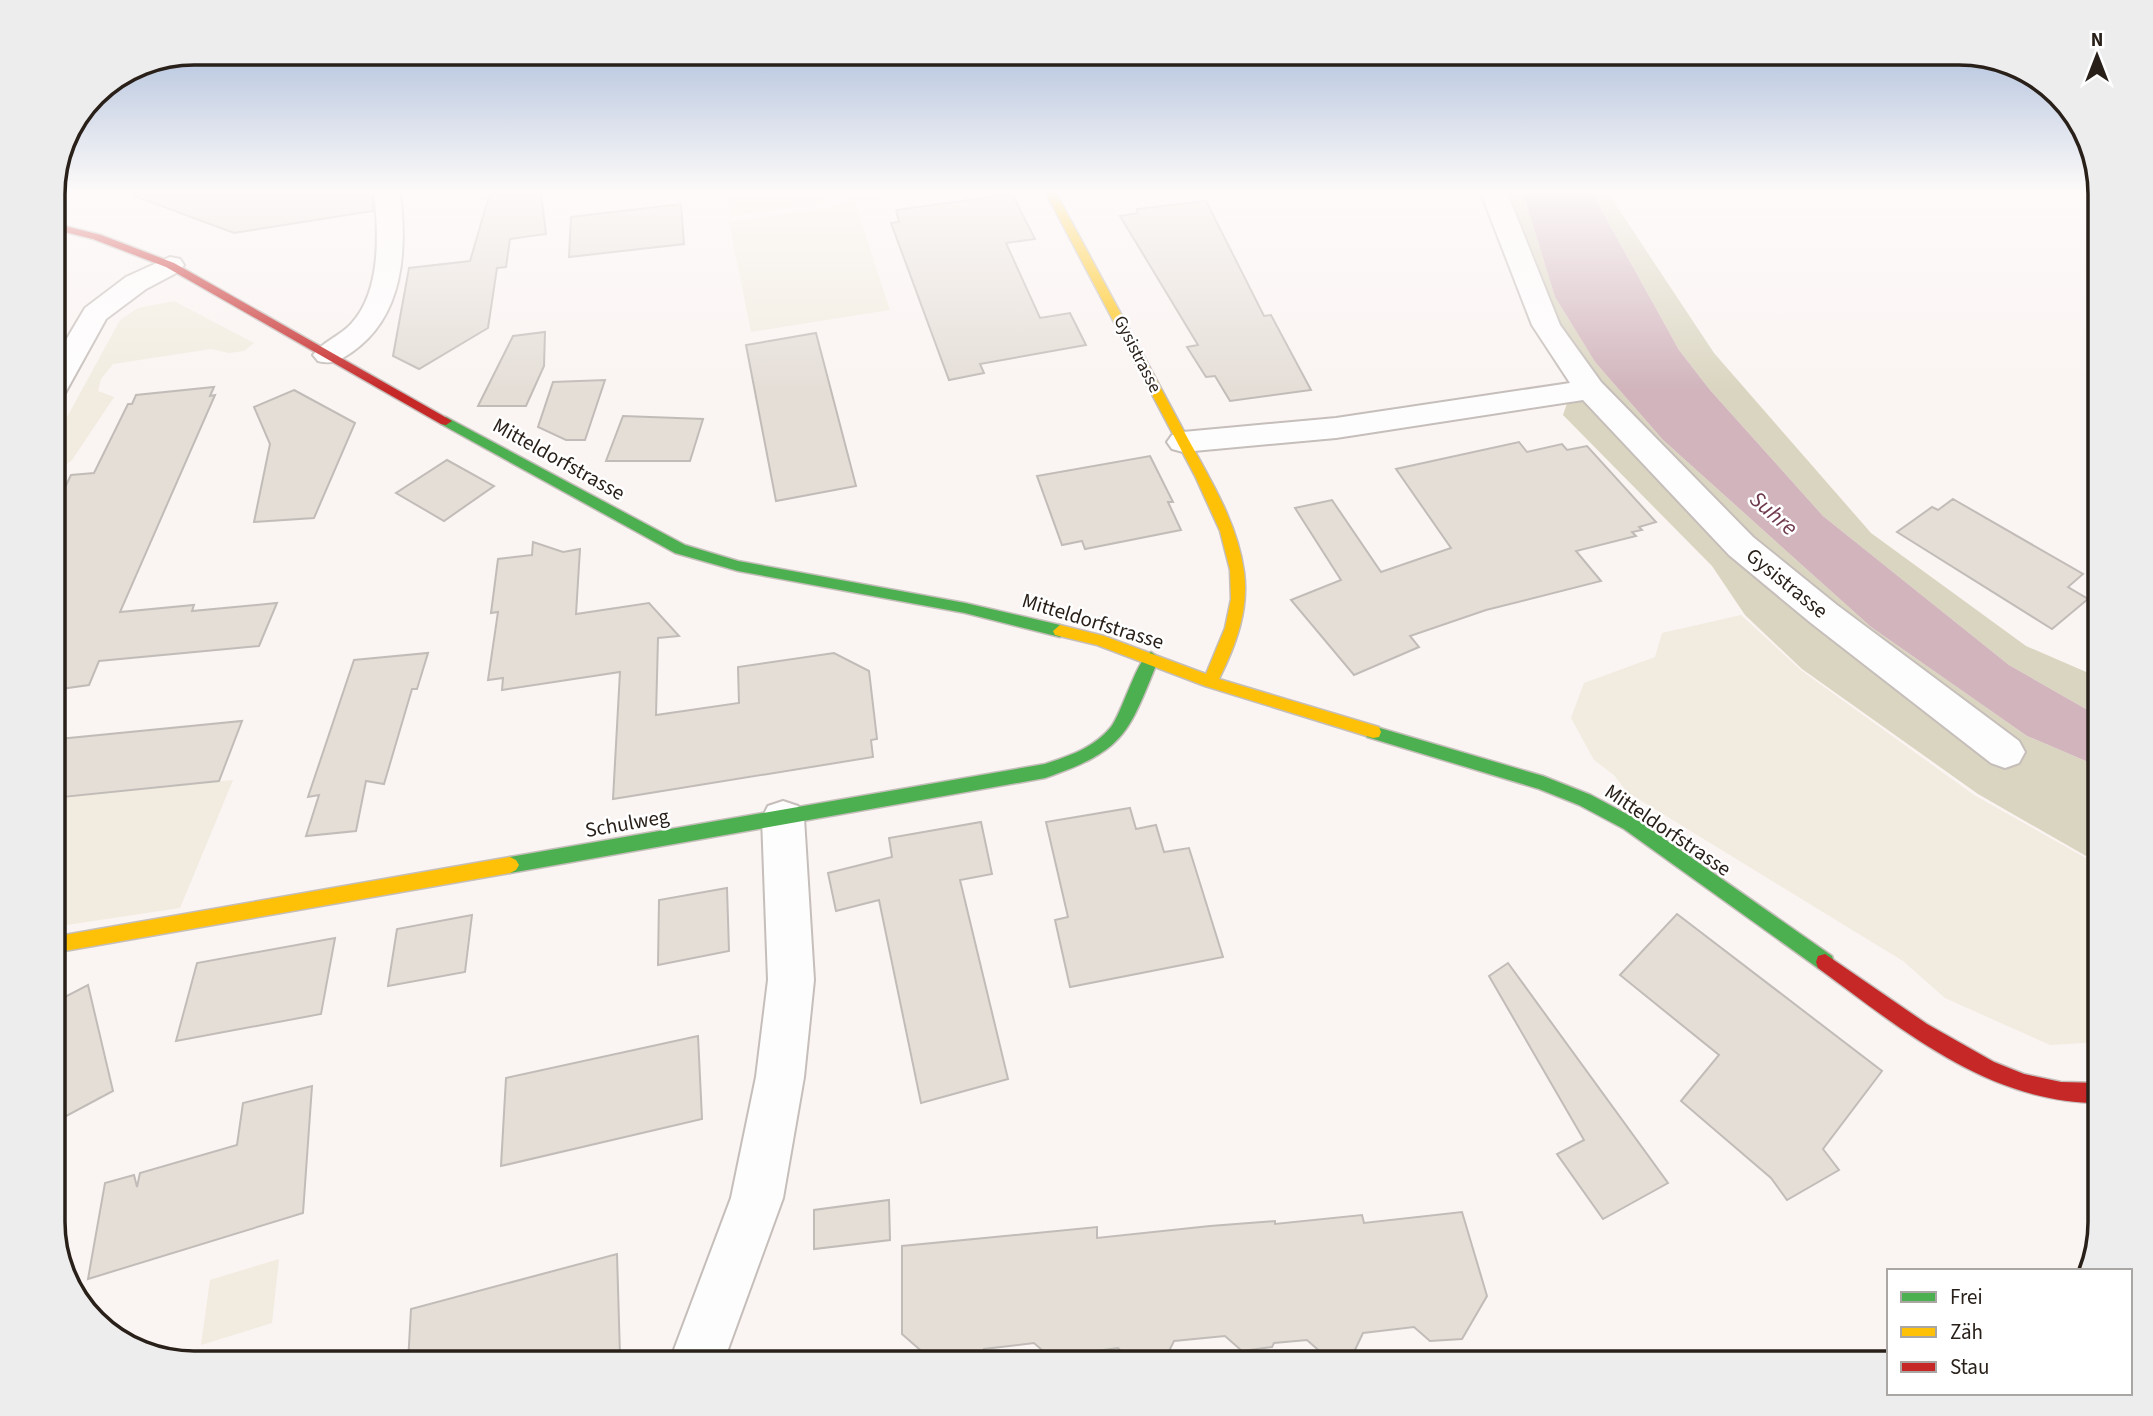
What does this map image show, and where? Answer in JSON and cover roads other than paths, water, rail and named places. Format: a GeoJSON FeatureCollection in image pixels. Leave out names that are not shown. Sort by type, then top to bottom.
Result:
{"type":"FeatureCollection","features":[{"type":"Feature","properties":{"kind":"main road","name":"Mitteldorfstrasse"},"geometry":{"type":"LineString","coordinates":[[155,259],[170,265],[680,549],[738,566],[1001,616],[1099,640],[1210,682],[1543,783],[1585,800],[1630,824],[1949,1050],[2002,1076],[2055,1092],[2088,1095]]}},
{"type":"Feature","properties":{"kind":"main road","name":"Gysistrasse"},"geometry":{"type":"LineString","coordinates":[[1088,259],[1225,528],[1237,570],[1238,602],[1225,655],[1210,682]]}},
{"type":"Feature","properties":{"kind":"main road","name":"Schulweg"},"geometry":{"type":"LineString","coordinates":[[65,943],[783,818],[963,783],[1045,771],[1082,761],[1112,741],[1124,725],[1151,658]]}},
{"type":"Feature","properties":{"kind":"street"},"geometry":{"type":"LineString","coordinates":[[328,355],[351,340],[366,325],[376,307],[387,259]]}},
{"type":"Feature","properties":{"kind":"street","name":"Gysistrasse"},"geometry":{"type":"LineString","coordinates":[[1520,259],[1554,340],[1590,390],[1741,546],[1824,614],[2005,752]]}},
{"type":"Feature","properties":{"kind":"street"},"geometry":{"type":"LineString","coordinates":[[65,367],[95,314],[122,292],[170,265]]}},
{"type":"Feature","properties":{"kind":"street"},"geometry":{"type":"LineString","coordinates":[[1183,442],[1336,428],[1590,390]]}},
{"type":"Feature","properties":{"kind":"street"},"geometry":{"type":"LineString","coordinates":[[700,1351],[757,1198],[780,1077],[791,980],[783,818]]}},
{"type":"Feature","properties":{"kind":"water","name":"Suhre"},"geometry":{"type":"Polygon","coordinates":[[[1543,259],[1629,259],[1679,350],[1710,390],[1823,516],[2009,665],[2088,710],[2088,762],[2027,736],[1871,627],[1663,440],[1595,362],[1555,297],[1543,259]]]}}]}
